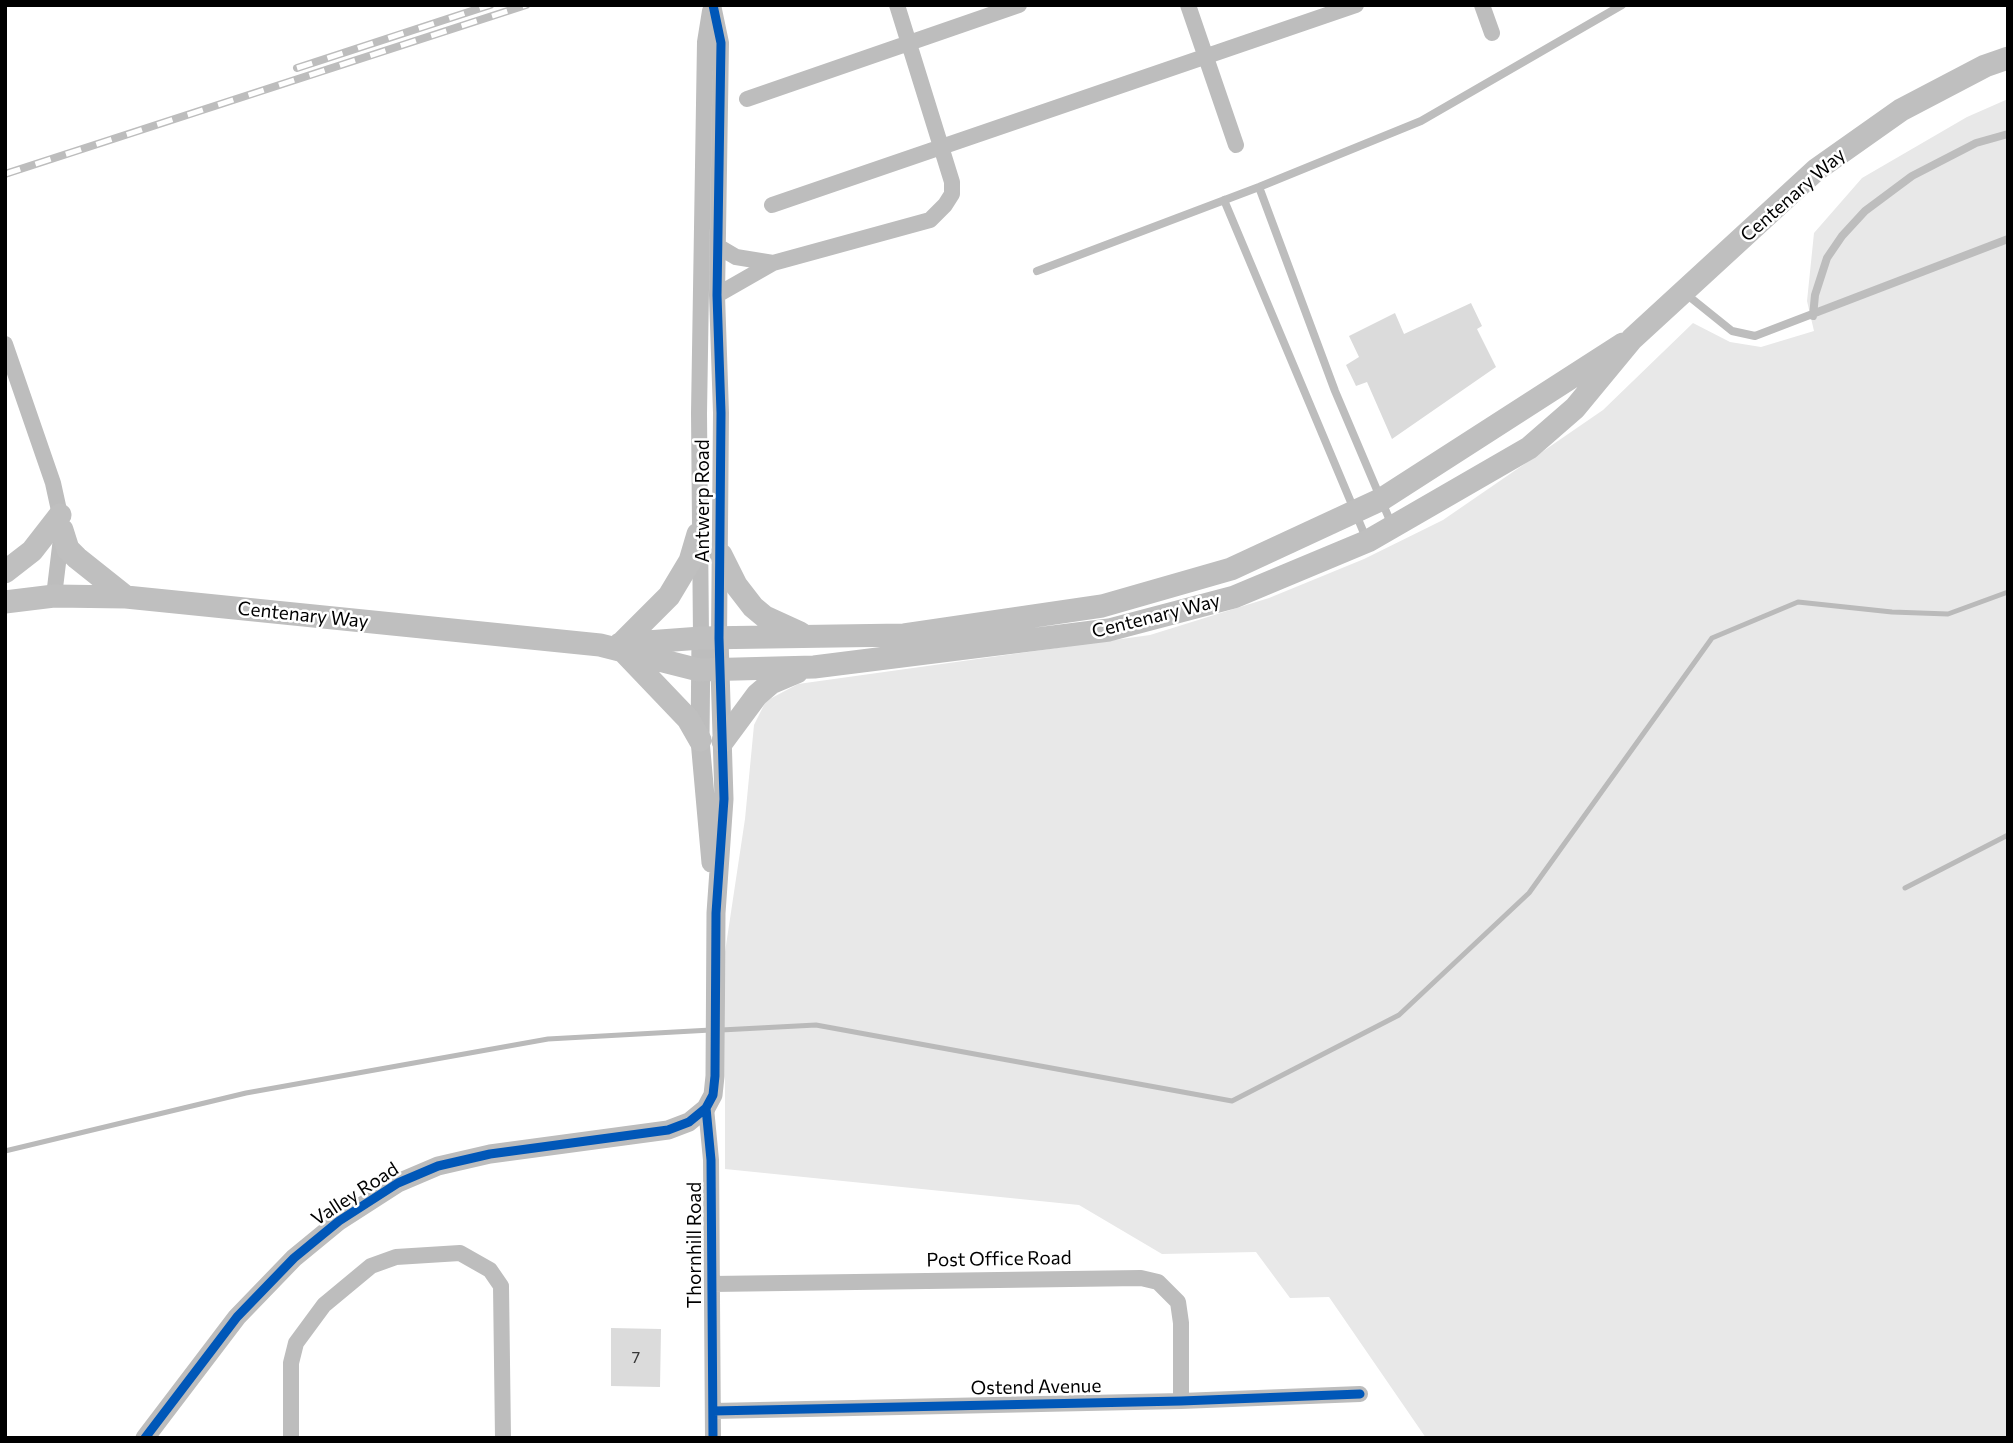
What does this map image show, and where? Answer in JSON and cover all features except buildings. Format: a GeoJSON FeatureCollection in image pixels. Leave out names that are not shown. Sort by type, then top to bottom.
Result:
{"type":"FeatureCollection","features":[{"type":"Feature","properties":{"kind":"main road","name":"Centenary Way"},"geometry":{"type":"LineString","coordinates":[[5,601],[54,596],[126,597],[615,647],[710,669],[814,667],[1109,631],[1234,597],[1367,541],[1529,448],[1575,408],[1632,339],[1816,170],[1901,110],[1985,66],[2008,58]]}},
{"type":"Feature","properties":{"kind":"main road","name":"Centenary Way"},"geometry":{"type":"LineString","coordinates":[[615,647],[710,638],[904,635],[1102,606],[1231,569],[1382,499],[1632,339]]}},
{"type":"Feature","properties":{"kind":"main road"},"geometry":{"type":"LineString","coordinates":[[5,572],[32,551],[61,522]]}},
{"type":"Feature","properties":{"kind":"main road"},"geometry":{"type":"LineString","coordinates":[[61,522],[68,549],[126,597]]}},
{"type":"Feature","properties":{"kind":"main road"},"geometry":{"type":"LineString","coordinates":[[698,534],[690,561],[669,596],[615,647],[711,741],[771,683],[814,667]]}},
{"type":"Feature","properties":{"kind":"main road"},"geometry":{"type":"LineString","coordinates":[[721,555],[736,585],[753,607],[765,617],[806,636]]}},
{"type":"Feature","properties":{"kind":"street","name":"Antwerp Road"},"geometry":{"type":"LineString","coordinates":[[710,638],[721,555],[717,295],[721,43],[712,5]]}},
{"type":"Feature","properties":{"kind":"street","name":"Antwerp Road"},"geometry":{"type":"LineString","coordinates":[[712,5],[705,56],[698,534],[710,638],[711,741],[724,799],[716,913],[714,1053]]}},
{"type":"Feature","properties":{"kind":"street"},"geometry":{"type":"LineString","coordinates":[[717,295],[773,263],[930,220],[952,194],[952,182],[897,5]]}},
{"type":"Feature","properties":{"kind":"street"},"geometry":{"type":"LineString","coordinates":[[747,99],[1020,5]]}},
{"type":"Feature","properties":{"kind":"street"},"geometry":{"type":"LineString","coordinates":[[1188,5],[1236,145]]}},
{"type":"Feature","properties":{"kind":"street"},"geometry":{"type":"LineString","coordinates":[[772,205],[1356,5]]}},
{"type":"Feature","properties":{"kind":"street"},"geometry":{"type":"LineString","coordinates":[[1482,5],[1492,33]]}},
{"type":"Feature","properties":{"kind":"street"},"geometry":{"type":"LineString","coordinates":[[719,247],[736,257],[773,263]]}},
{"type":"Feature","properties":{"kind":"street"},"geometry":{"type":"LineString","coordinates":[[5,344],[53,482],[61,522],[54,596]]}},
{"type":"Feature","properties":{"kind":"street","name":"Thornhill Road"},"geometry":{"type":"LineString","coordinates":[[713,1438],[711,1160],[706,1108],[713,1095],[714,1053]]}},
{"type":"Feature","properties":{"kind":"street","name":"Valley Road"},"geometry":{"type":"LineString","coordinates":[[145,1438],[237,1317],[294,1258],[339,1221],[398,1183],[438,1166],[490,1154],[668,1130],[689,1122],[706,1108]]}},
{"type":"Feature","properties":{"kind":"street"},"geometry":{"type":"LineString","coordinates":[[291,1438],[291,1363],[296,1343],[324,1305],[371,1266],[396,1258],[460,1253],[489,1270],[501,1286],[503,1438]]}},
{"type":"Feature","properties":{"kind":"street","name":"Post Office Road"},"geometry":{"type":"LineString","coordinates":[[713,1284],[1141,1278],[1158,1282],[1178,1302],[1181,1323],[1181,1401]]}},
{"type":"Feature","properties":{"kind":"street","name":"Ostend Avenue"},"geometry":{"type":"LineString","coordinates":[[713,1411],[1181,1401],[1360,1394]]}},
{"type":"Feature","properties":{"kind":"lane"},"geometry":{"type":"LineString","coordinates":[[1037,271],[1259,187],[1421,121],[1622,5]]}},
{"type":"Feature","properties":{"kind":"lane"},"geometry":{"type":"LineString","coordinates":[[1813,316],[1815,295],[1827,258],[1842,236],[1865,211],[1912,176],[1976,143],[2008,134]]}},
{"type":"Feature","properties":{"kind":"lane"},"geometry":{"type":"LineString","coordinates":[[1259,187],[1335,391],[1393,528]]}},
{"type":"Feature","properties":{"kind":"lane"},"geometry":{"type":"LineString","coordinates":[[1224,200],[1367,541]]}},
{"type":"Feature","properties":{"kind":"lane"},"geometry":{"type":"LineString","coordinates":[[1683,292],[1732,331],[1755,336],[2008,239]]}},
{"type":"Feature","properties":{"kind":"shaded area"},"geometry":{"type":"Polygon","coordinates":[[[2008,99],[2008,1438],[1426,1438],[1329,1297],[1290,1298],[1256,1252],[1162,1254],[1079,1205],[725,1169],[725,952],[745,819],[754,725],[766,701],[798,684],[1150,635],[1269,598],[1364,559],[1443,520],[1603,410],[1693,323],[1730,342],[1761,347],[1814,331],[1807,301],[1814,233],[1862,178],[1967,117],[2008,99]]]}},
{"type":"Feature","properties":{"kind":"waterway"},"geometry":{"type":"LineString","coordinates":[[721,1030],[816,1025],[1232,1101],[1399,1015],[1529,893],[1712,638],[1798,602],[1892,612],[1948,614],[2008,592]]}},
{"type":"Feature","properties":{"kind":"waterway"},"geometry":{"type":"LineString","coordinates":[[1905,888],[2008,835]]}},
{"type":"Feature","properties":{"kind":"waterway"},"geometry":{"type":"LineString","coordinates":[[5,1151],[246,1093],[548,1039],[711,1030]]}},
{"type":"Feature","properties":{"kind":"railway"},"geometry":{"type":"LineString","coordinates":[[297,68],[490,5]]}},
{"type":"Feature","properties":{"kind":"railway"},"geometry":{"type":"LineString","coordinates":[[5,174],[526,5]]}},
{"type":"Feature","properties":{"kind":"cycle path"},"geometry":{"type":"LineString","coordinates":[[713,5],[721,43],[717,295],[721,413],[719,638],[724,799],[716,913],[715,1076],[713,1095],[706,1108],[711,1160],[713,1438]]}},
{"type":"Feature","properties":{"kind":"cycle path"},"geometry":{"type":"LineString","coordinates":[[145,1438],[237,1317],[294,1258],[339,1221],[398,1183],[438,1166],[490,1154],[668,1130],[689,1122],[706,1108]]}},
{"type":"Feature","properties":{"kind":"cycle path"},"geometry":{"type":"LineString","coordinates":[[713,1411],[1181,1401],[1360,1394]]}}]}
